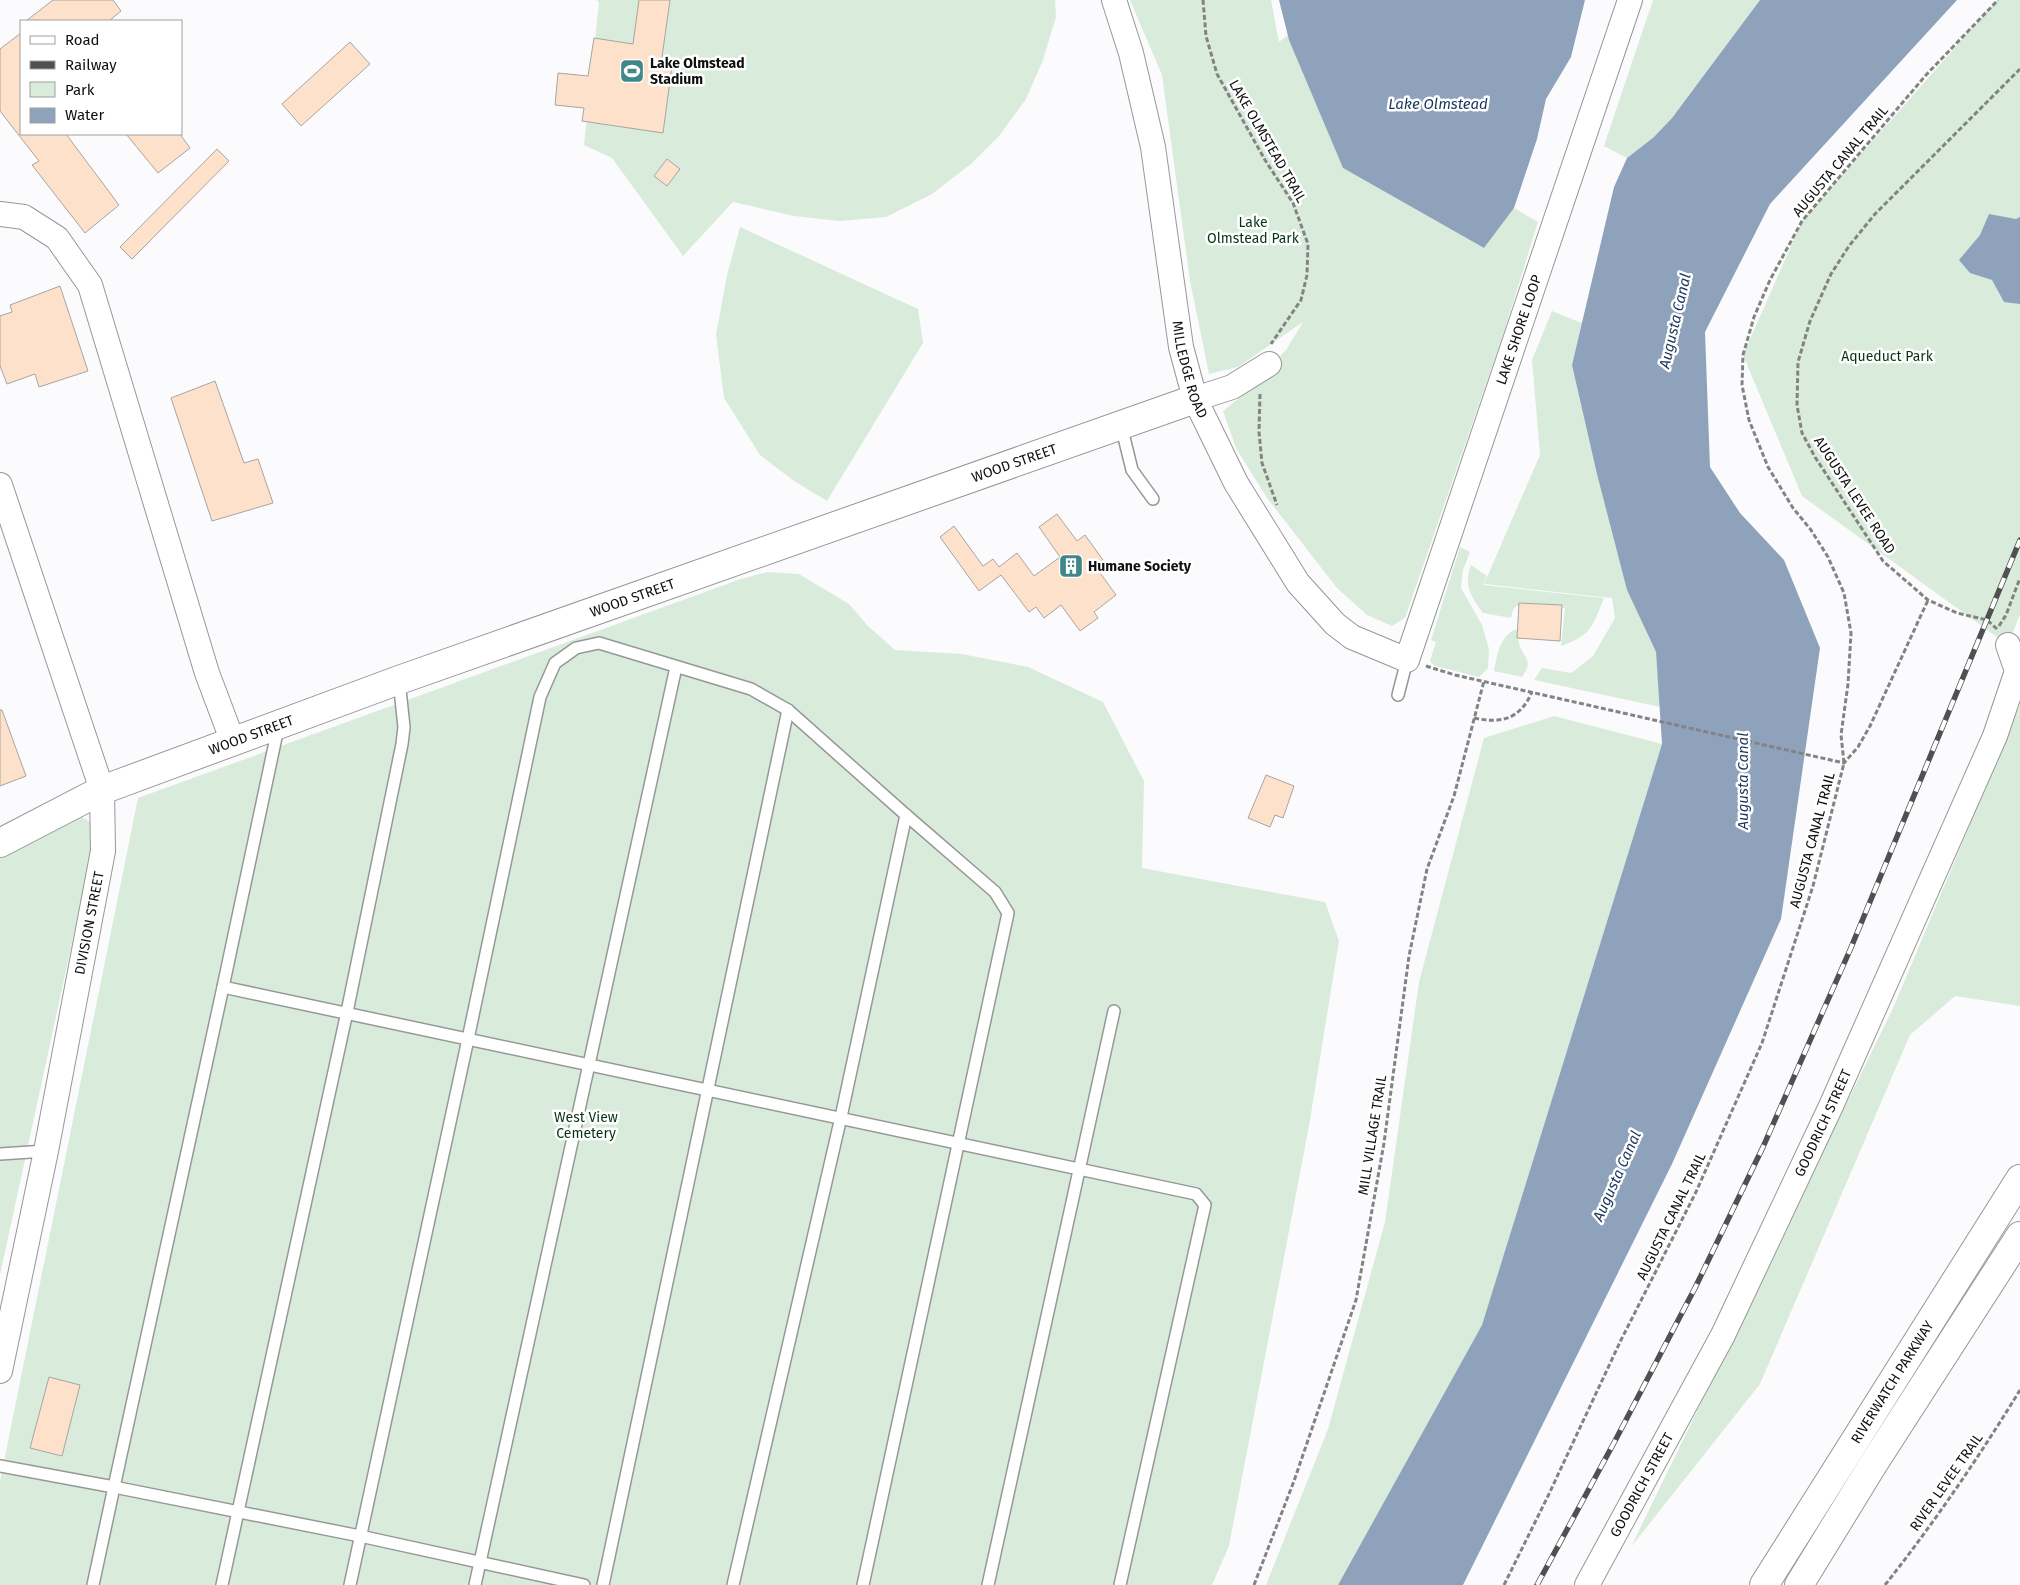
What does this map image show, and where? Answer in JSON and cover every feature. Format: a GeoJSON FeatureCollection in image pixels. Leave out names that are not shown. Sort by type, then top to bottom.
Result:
{"type":"FeatureCollection","features":[{"type":"Feature","properties":{"kind":"street","name":"MILLEDGE ROAD"},"geometry":{"type":"LineString","coordinates":[[1114,0],[1131,53],[1153,147],[1181,347],[1195,399],[1236,483],[1298,583],[1335,624],[1352,637],[1416,659]]}},
{"type":"Feature","properties":{"kind":"street","name":"LAKE SHORE LOOP"},"geometry":{"type":"LineString","coordinates":[[1416,659],[1630,0]]}},
{"type":"Feature","properties":{"kind":"street"},"geometry":{"type":"LineString","coordinates":[[0,214],[24,217],[57,238],[90,285],[207,673],[233,742]]}},
{"type":"Feature","properties":{"kind":"street","name":"WOOD STREET"},"geometry":{"type":"LineString","coordinates":[[0,843],[102,790],[399,680],[1232,387],[1270,354]]}},
{"type":"Feature","properties":{"kind":"street","name":"DIVISION STREET"},"geometry":{"type":"LineString","coordinates":[[0,485],[102,790],[103,851],[46,1151],[0,1371]]}},
{"type":"Feature","properties":{"kind":"street","name":"GOODRICH STREET"},"geometry":{"type":"LineString","coordinates":[[1587,1585],[1723,1335],[1831,1106],[1994,736],[2016,671],[2003,637]]}},
{"type":"Feature","properties":{"kind":"street","name":"RIVERWATCH PARKWAY"},"geometry":{"type":"LineString","coordinates":[[1764,1585],[2020,1179]]}},
{"type":"Feature","properties":{"kind":"street","name":"RIVERWATCH PARKWAY"},"geometry":{"type":"LineString","coordinates":[[1799,1585],[1872,1466],[2020,1236]]}},
{"type":"Feature","properties":{"kind":"lane"},"geometry":{"type":"LineString","coordinates":[[1121,425],[1132,470],[1153,498]]}},
{"type":"Feature","properties":{"kind":"lane"},"geometry":{"type":"LineString","coordinates":[[350,1585],[540,697],[555,663],[576,648],[599,643],[751,689],[788,710],[906,816],[995,892],[1008,913],[957,1142],[863,1585]]}},
{"type":"Feature","properties":{"kind":"lane"},"geometry":{"type":"LineString","coordinates":[[1398,695],[1416,659]]}},
{"type":"Feature","properties":{"kind":"lane"},"geometry":{"type":"LineString","coordinates":[[475,1585],[676,666]]}},
{"type":"Feature","properties":{"kind":"lane"},"geometry":{"type":"LineString","coordinates":[[222,1585],[347,1012],[402,744],[404,727],[399,680]]}},
{"type":"Feature","properties":{"kind":"lane"},"geometry":{"type":"LineString","coordinates":[[602,1585],[788,710]]}},
{"type":"Feature","properties":{"kind":"lane"},"geometry":{"type":"LineString","coordinates":[[93,1585],[278,726]]}},
{"type":"Feature","properties":{"kind":"lane"},"geometry":{"type":"LineString","coordinates":[[732,1585],[841,1117],[906,816]]}},
{"type":"Feature","properties":{"kind":"lane"},"geometry":{"type":"LineString","coordinates":[[223,987],[1196,1194],[1205,1205],[1120,1585]]}},
{"type":"Feature","properties":{"kind":"lane"},"geometry":{"type":"LineString","coordinates":[[988,1585],[1114,1010]]}},
{"type":"Feature","properties":{"kind":"lane"},"geometry":{"type":"LineString","coordinates":[[0,1154],[46,1151]]}},
{"type":"Feature","properties":{"kind":"lane"},"geometry":{"type":"LineString","coordinates":[[0,1466],[360,1536],[584,1585]]}},
{"type":"Feature","properties":{"kind":"path","name":"LAKE OLMSTEAD TRAIL"},"geometry":{"type":"LineString","coordinates":[[1203,0],[1206,36],[1217,74],[1265,160],[1293,203],[1308,244],[1307,275],[1300,300],[1270,354],[1260,395],[1259,432],[1262,463],[1279,510]]}},
{"type":"Feature","properties":{"kind":"path","name":"AUGUSTA CANAL TRAIL"},"geometry":{"type":"LineString","coordinates":[[1504,1585],[1621,1340],[1696,1192],[1762,1043],[1778,1000],[1813,886],[1844,763],[1841,735],[1848,684],[1851,633],[1844,593],[1828,557],[1811,530],[1793,508],[1768,467],[1750,420],[1742,385],[1743,354],[1754,317],[1770,280],[1802,221],[1926,75],[1998,0]]}},
{"type":"Feature","properties":{"kind":"path","name":"AUGUSTA LEVEE ROAD"},"geometry":{"type":"LineString","coordinates":[[2003,637],[1987,620],[1957,613],[1928,600],[1882,561],[1802,433],[1797,405],[1798,362],[1810,321],[1831,274],[1849,246],[1875,214],[2020,69]]}},
{"type":"Feature","properties":{"kind":"path"},"geometry":{"type":"LineString","coordinates":[[2003,637],[2006,615],[2020,578]]}},
{"type":"Feature","properties":{"kind":"path"},"geometry":{"type":"LineString","coordinates":[[1416,659],[1424,665],[1484,681],[1844,763],[1858,747],[1870,726],[1928,600]]}},
{"type":"Feature","properties":{"kind":"path","name":"MILL VILLAGE TRAIL"},"geometry":{"type":"LineString","coordinates":[[1254,1585],[1294,1481],[1356,1300],[1384,1142],[1409,956],[1427,869],[1454,796],[1484,681]]}},
{"type":"Feature","properties":{"kind":"path"},"geometry":{"type":"LineString","coordinates":[[1474,718],[1494,721],[1514,716],[1526,705],[1532,692]]}},
{"type":"Feature","properties":{"kind":"path","name":"RIVER LEVEE TRAIL"},"geometry":{"type":"LineString","coordinates":[[1885,1585],[1910,1554],[1991,1437],[2020,1390]]}},
{"type":"Feature","properties":{"kind":"green space"},"geometry":{"type":"Polygon","coordinates":[[[596,0],[1055,0],[1056,17],[1043,60],[1026,99],[999,136],[971,164],[932,194],[886,217],[839,221],[794,216],[733,202],[683,256],[612,158],[584,145],[599,2],[596,0]]]}},
{"type":"Feature","properties":{"kind":"green space","name":"Lake Olmstead Park"},"geometry":{"type":"Polygon","coordinates":[[[1130,0],[1271,0],[1279,42],[1288,35],[1343,168],[1484,248],[1514,208],[1538,222],[1503,335],[1405,618],[1392,626],[1367,615],[1337,588],[1267,498],[1236,448],[1223,411],[1243,395],[1286,350],[1303,322],[1238,367],[1209,374],[1190,281],[1162,75],[1130,0]]]}},
{"type":"Feature","properties":{"kind":"green space"},"geometry":{"type":"Polygon","coordinates":[[[1653,0],[1760,0],[1672,118],[1654,137],[1627,158],[1604,146],[1653,0]]]}},
{"type":"Feature","properties":{"kind":"green space","name":"Aqueduct Park"},"geometry":{"type":"Polygon","coordinates":[[[1997,0],[2020,0],[2020,614],[2008,645],[1802,496],[1743,355],[1802,221],[1997,0]]]}},
{"type":"Feature","properties":{"kind":"green space"},"geometry":{"type":"Polygon","coordinates":[[[740,227],[918,309],[923,343],[827,501],[794,481],[760,455],[724,398],[716,335],[727,275],[740,227]]]}},
{"type":"Feature","properties":{"kind":"green space"},"geometry":{"type":"Polygon","coordinates":[[[1552,311],[1582,323],[1572,365],[1627,590],[1656,652],[1660,707],[1534,680],[1542,668],[1571,673],[1593,656],[1615,618],[1612,598],[1484,584],[1540,455],[1532,360],[1552,311]]]}},
{"type":"Feature","properties":{"kind":"green space"},"geometry":{"type":"Polygon","coordinates":[[[1460,547],[1470,552],[1463,570],[1461,588],[1482,625],[1489,649],[1488,668],[1479,677],[1435,666],[1430,661],[1436,642],[1431,640],[1460,547]]]}},
{"type":"Feature","properties":{"kind":"green space"},"geometry":{"type":"Polygon","coordinates":[[[1471,565],[1487,576],[1483,585],[1604,598],[1590,629],[1579,638],[1561,646],[1565,608],[1516,606],[1511,618],[1483,613],[1468,585],[1471,565]]]}},
{"type":"Feature","properties":{"kind":"green space","name":"West View Cemetery"},"geometry":{"type":"Polygon","coordinates":[[[767,572],[799,574],[849,604],[868,626],[895,650],[962,654],[1028,667],[1103,702],[1144,781],[1142,868],[1325,902],[1339,941],[1309,1126],[1229,1546],[1212,1585],[0,1585],[0,1481],[138,798],[738,580],[767,572]]]}},
{"type":"Feature","properties":{"kind":"green space"},"geometry":{"type":"Polygon","coordinates":[[[1519,630],[1519,643],[1528,663],[1522,677],[1494,671],[1502,643],[1509,633],[1519,630]]]}},
{"type":"Feature","properties":{"kind":"green space"},"geometry":{"type":"Polygon","coordinates":[[[2020,705],[2020,1006],[1955,996],[1910,1035],[1760,1384],[1631,1547],[1894,1006],[2020,705]]]}},
{"type":"Feature","properties":{"kind":"green space"},"geometry":{"type":"Polygon","coordinates":[[[1554,716],[1662,744],[1482,1325],[1338,1585],[1266,1585],[1328,1429],[1385,1222],[1419,982],[1484,738],[1554,716]]]}},
{"type":"Feature","properties":{"kind":"green space"},"geometry":{"type":"Polygon","coordinates":[[[81,816],[97,827],[0,1275],[0,857],[81,816]]]}},
{"type":"Feature","properties":{"kind":"water","name":"Lake Olmstead"},"geometry":{"type":"Polygon","coordinates":[[[1279,0],[1585,0],[1571,57],[1546,99],[1537,139],[1514,208],[1484,248],[1343,168],[1289,40],[1279,0]]]}},
{"type":"Feature","properties":{"kind":"water","name":"Augusta Canal"},"geometry":{"type":"Polygon","coordinates":[[[1760,0],[1957,0],[1770,204],[1705,332],[1710,467],[1740,513],[1784,560],[1820,648],[1781,919],[1672,1164],[1463,1585],[1338,1585],[1482,1325],[1662,744],[1656,652],[1627,590],[1597,474],[1572,365],[1614,187],[1627,158],[1654,137],[1672,118],[1760,0]]]}},
{"type":"Feature","properties":{"kind":"water"},"geometry":{"type":"Polygon","coordinates":[[[1989,214],[2016,219],[2020,217],[2020,304],[2004,302],[1992,280],[1970,273],[1959,260],[1980,235],[1989,214]]]}},
{"type":"Feature","properties":{"kind":"building"},"geometry":{"type":"Polygon","coordinates":[[[53,0],[113,0],[121,11],[110,20],[27,20],[53,0]]]}},
{"type":"Feature","properties":{"kind":"building"},"geometry":{"type":"Polygon","coordinates":[[[639,0],[670,0],[661,64],[672,66],[663,133],[582,121],[584,108],[555,105],[558,73],[588,76],[594,38],[633,44],[639,0]]]}},
{"type":"Feature","properties":{"kind":"building"},"geometry":{"type":"Polygon","coordinates":[[[20,34],[20,135],[67,135],[119,205],[85,233],[32,165],[39,161],[0,111],[0,49],[20,34]]]}},
{"type":"Feature","properties":{"kind":"building"},"geometry":{"type":"Polygon","coordinates":[[[350,42],[370,64],[301,126],[282,104],[350,42]]]}},
{"type":"Feature","properties":{"kind":"building"},"geometry":{"type":"Polygon","coordinates":[[[127,135],[181,135],[190,148],[158,173],[127,135]]]}},
{"type":"Feature","properties":{"kind":"building"},"geometry":{"type":"Polygon","coordinates":[[[217,149],[229,161],[132,259],[120,247],[217,149]]]}},
{"type":"Feature","properties":{"kind":"building"},"geometry":{"type":"Polygon","coordinates":[[[667,159],[680,169],[667,186],[654,176],[667,159]]]}},
{"type":"Feature","properties":{"kind":"building"},"geometry":{"type":"Polygon","coordinates":[[[60,286],[88,371],[39,387],[35,374],[7,384],[0,366],[0,316],[12,312],[10,305],[60,286]]]}},
{"type":"Feature","properties":{"kind":"building"},"geometry":{"type":"Polygon","coordinates":[[[215,381],[244,463],[258,459],[273,503],[212,521],[171,398],[215,381]]]}},
{"type":"Feature","properties":{"kind":"building","name":"Humane Society"},"geometry":{"type":"Polygon","coordinates":[[[1057,514],[1077,541],[1085,535],[1103,560],[1095,566],[1116,595],[1094,612],[1098,618],[1080,631],[1061,605],[1044,618],[1036,607],[1029,612],[1001,575],[979,591],[940,537],[954,526],[983,566],[993,559],[999,567],[1017,553],[1034,576],[1060,557],[1039,527],[1057,514]]]}},
{"type":"Feature","properties":{"kind":"building"},"geometry":{"type":"Polygon","coordinates":[[[1519,603],[1562,605],[1560,641],[1517,638],[1519,603]]]}},
{"type":"Feature","properties":{"kind":"building"},"geometry":{"type":"Polygon","coordinates":[[[0,710],[2,710],[26,776],[0,786],[0,710]]]}},
{"type":"Feature","properties":{"kind":"building"},"geometry":{"type":"Polygon","coordinates":[[[1266,775],[1294,786],[1283,818],[1275,815],[1270,827],[1248,818],[1266,775]]]}},
{"type":"Feature","properties":{"kind":"building"},"geometry":{"type":"Polygon","coordinates":[[[49,1377],[80,1385],[62,1456],[30,1448],[49,1377]]]}},
{"type":"Feature","properties":{"kind":"railway"},"geometry":{"type":"LineString","coordinates":[[1537,1585],[1695,1288],[1763,1147],[1850,950],[2020,540]]}},
{"type":"Feature","properties":{"kind":"place","name":"Lake Olmstead Stadium"},"geometry":{"type":"Point","coordinates":[632,71]}},
{"type":"Feature","properties":{"kind":"place","name":"Humane Society"},"geometry":{"type":"Point","coordinates":[1071,566]}}]}
